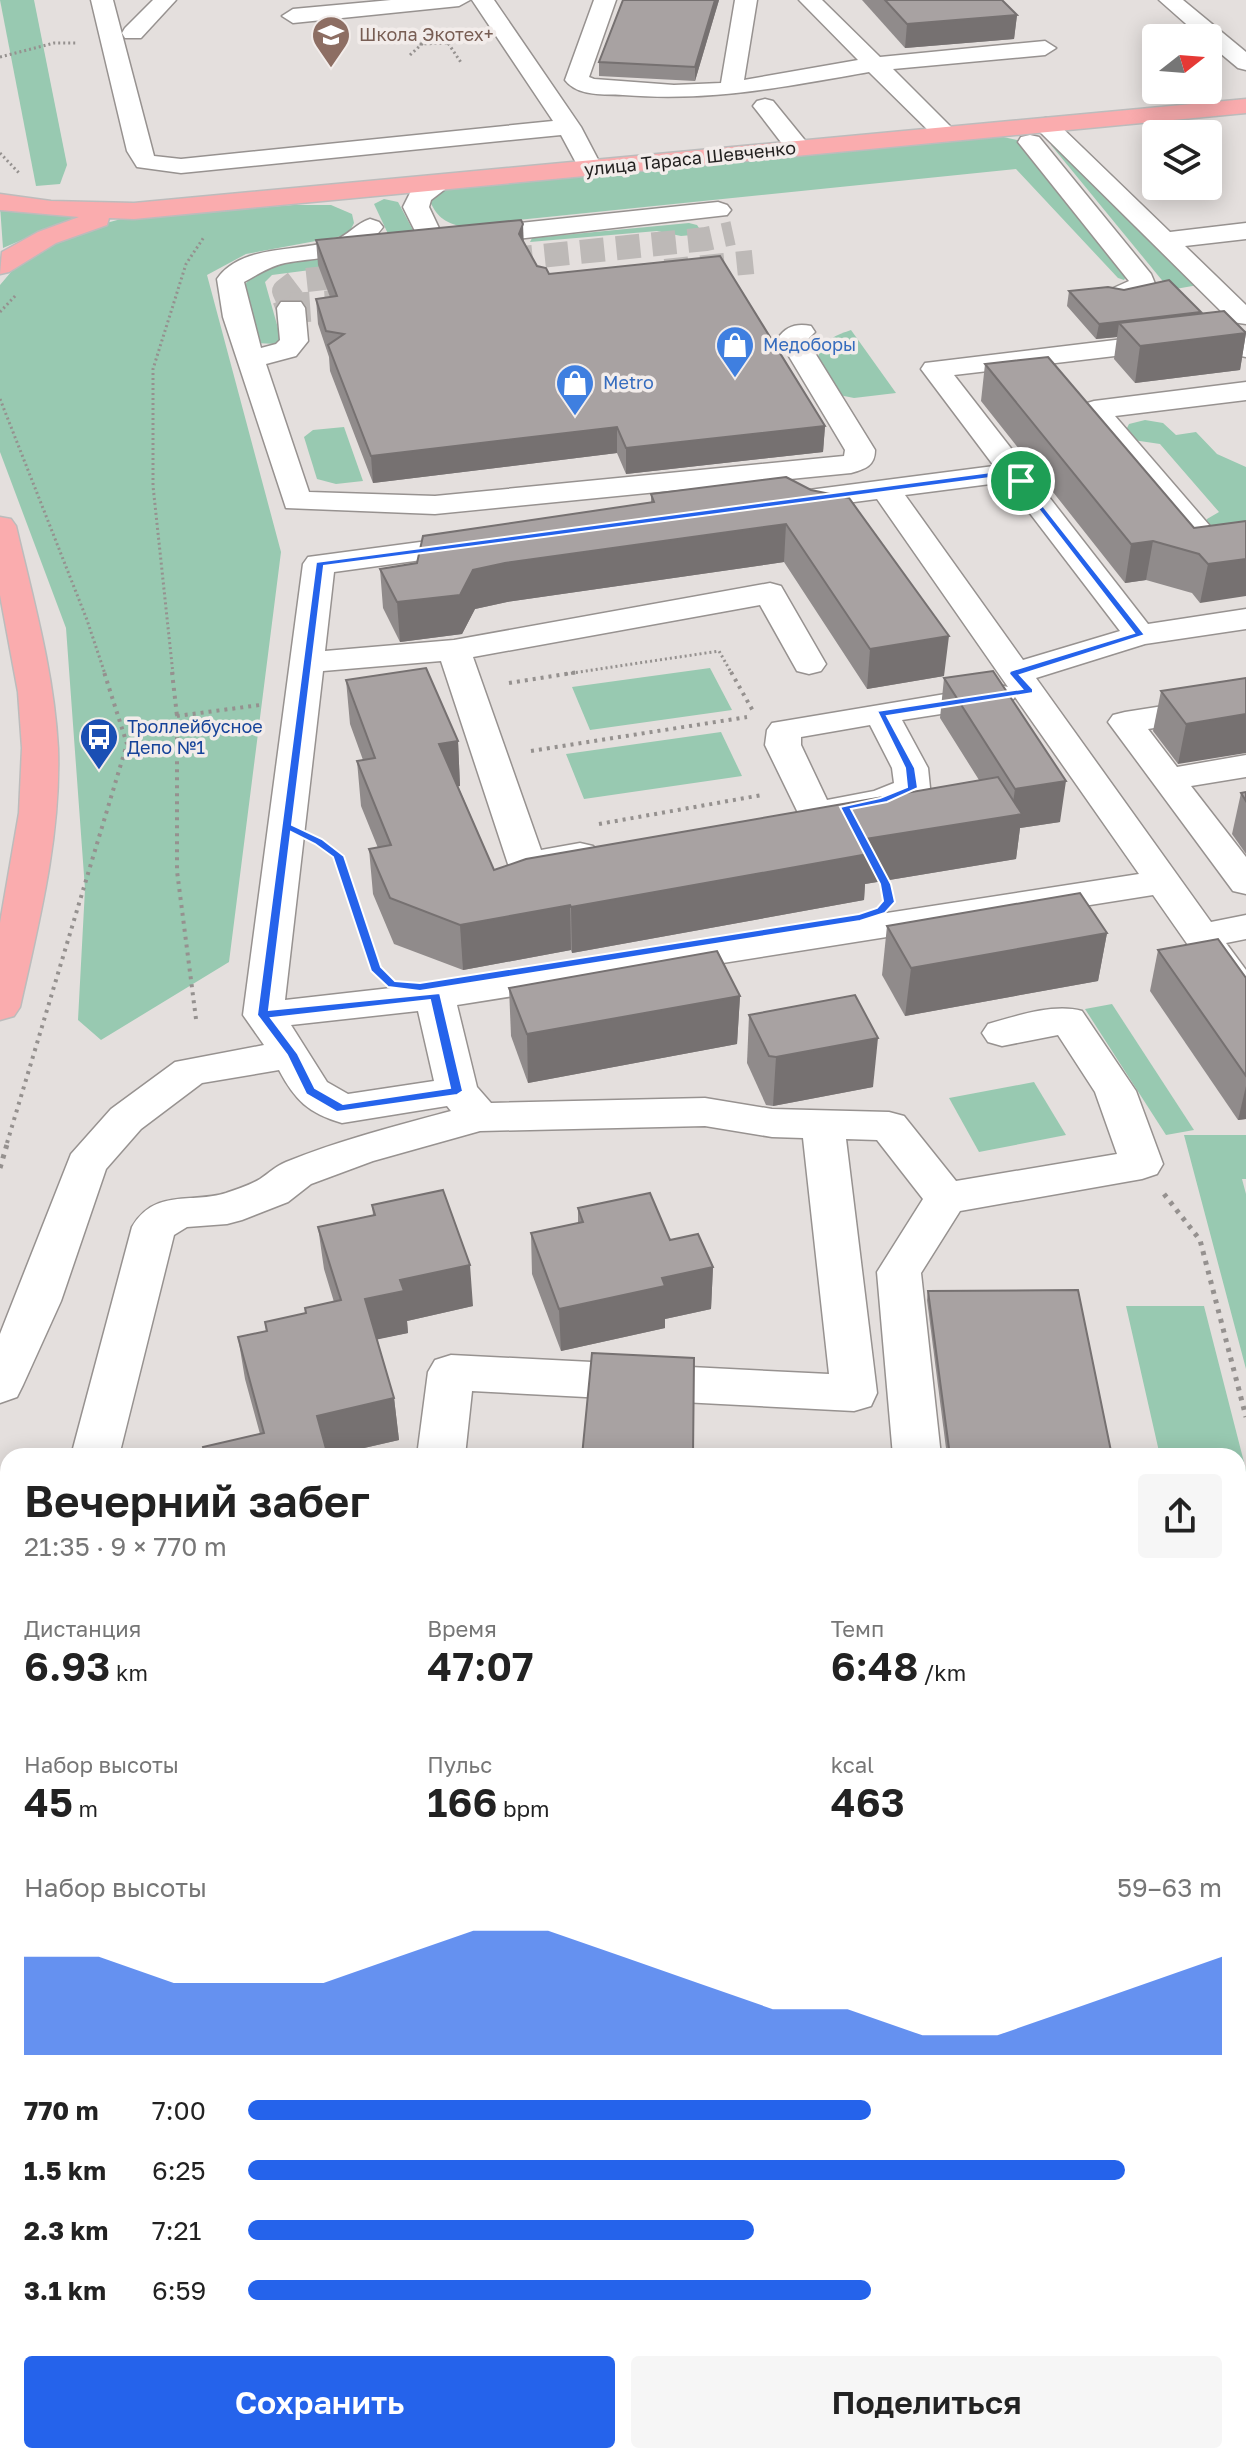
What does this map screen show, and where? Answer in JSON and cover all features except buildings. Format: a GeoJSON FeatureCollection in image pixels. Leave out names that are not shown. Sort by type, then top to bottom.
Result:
{"type":"FeatureCollection","features":[{"type":"Feature","properties":{"kind":"main road","name":"улица Тараса Шевченко"},"geometry":{"type":"LineString","coordinates":[[0,202],[51,209],[134,211],[1246,106]]}},
{"type":"Feature","properties":{"kind":"main road","name":"улица Тараса Шевченко"},"geometry":{"type":"LineString","coordinates":[[0,266],[62,228],[134,211]]}},
{"type":"Feature","properties":{"kind":"main road"},"geometry":{"type":"LineString","coordinates":[[0,526],[33,670],[40,748],[39,797],[25,894],[0,1007]]}},
{"type":"Feature","properties":{"kind":"lane"},"geometry":{"type":"LineString","coordinates":[[102,0],[139,151],[146,162],[181,166],[569,127]]}},
{"type":"Feature","properties":{"kind":"lane"},"geometry":{"type":"LineString","coordinates":[[133,33],[165,0]]}},
{"type":"Feature","properties":{"kind":"lane"},"geometry":{"type":"LineString","coordinates":[[293,16],[459,0]]}},
{"type":"Feature","properties":{"kind":"lane"},"geometry":{"type":"LineString","coordinates":[[483,0],[569,127],[591,169]]}},
{"type":"Feature","properties":{"kind":"lane"},"geometry":{"type":"LineString","coordinates":[[605,0],[577,80],[589,86],[674,92],[731,89],[875,64],[1045,48]]}},
{"type":"Feature","properties":{"kind":"lane"},"geometry":{"type":"LineString","coordinates":[[731,89],[746,0]]}},
{"type":"Feature","properties":{"kind":"lane"},"geometry":{"type":"LineString","coordinates":[[810,0],[946,135]]}},
{"type":"Feature","properties":{"kind":"lane"},"geometry":{"type":"LineString","coordinates":[[1170,0],[1246,63]]}},
{"type":"Feature","properties":{"kind":"lane"},"geometry":{"type":"LineString","coordinates":[[765,106],[799,149]]}},
{"type":"Feature","properties":{"kind":"lane"},"geometry":{"type":"LineString","coordinates":[[1046,125],[1242,316],[1246,316]]}},
{"type":"Feature","properties":{"kind":"lane"},"geometry":{"type":"LineString","coordinates":[[1018,128],[1142,280],[1143,286],[1138,290],[1119,296]]}},
{"type":"Feature","properties":{"kind":"lane"},"geometry":{"type":"LineString","coordinates":[[432,241],[416,207],[420,196],[441,183]]}},
{"type":"Feature","properties":{"kind":"lane"},"geometry":{"type":"LineString","coordinates":[[355,192],[389,238]]}},
{"type":"Feature","properties":{"kind":"lane"},"geometry":{"type":"LineString","coordinates":[[718,210],[432,241],[361,239],[349,246],[277,257],[254,265],[230,279],[237,317],[297,501],[435,505],[851,464],[860,459],[860,450],[792,338],[801,332]]}},
{"type":"Feature","properties":{"kind":"lane"},"geometry":{"type":"LineString","coordinates":[[1164,240],[1246,231]]}},
{"type":"Feature","properties":{"kind":"lane"},"geometry":{"type":"LineString","coordinates":[[252,359],[286,350],[294,341],[291,308]]}},
{"type":"Feature","properties":{"kind":"lane"},"geometry":{"type":"LineString","coordinates":[[1140,635],[935,369],[1231,334],[1246,349]]}},
{"type":"Feature","properties":{"kind":"lane"},"geometry":{"type":"LineString","coordinates":[[1246,391],[1094,410],[1214,551],[1246,546]]}},
{"type":"Feature","properties":{"kind":"lane"},"geometry":{"type":"LineString","coordinates":[[744,508],[1014,472]]}},
{"type":"Feature","properties":{"kind":"lane"},"geometry":{"type":"LineString","coordinates":[[885,489],[1246,999]]}},
{"type":"Feature","properties":{"kind":"lane"},"geometry":{"type":"LineString","coordinates":[[508,539],[319,564],[263,1015],[292,1054],[311,1091],[342,1109],[468,1104],[705,1112],[772,1123],[889,1126],[946,1198]]}},
{"type":"Feature","properties":{"kind":"lane"},"geometry":{"type":"LineString","coordinates":[[308,659],[334,662],[454,650],[770,593],[809,664]]}},
{"type":"Feature","properties":{"kind":"lane"},"geometry":{"type":"LineString","coordinates":[[881,713],[910,768],[912,788],[883,800],[801,806],[783,745],[784,730],[881,713],[1022,682],[1140,635],[1246,619]]}},
{"type":"Feature","properties":{"kind":"lane"},"geometry":{"type":"LineString","coordinates":[[454,650],[527,864],[618,848]]}},
{"type":"Feature","properties":{"kind":"lane"},"geometry":{"type":"LineString","coordinates":[[1246,703],[1125,722],[1246,883]]}},
{"type":"Feature","properties":{"kind":"lane"},"geometry":{"type":"LineString","coordinates":[[1167,779],[1246,766]]}},
{"type":"Feature","properties":{"kind":"lane"},"geometry":{"type":"LineString","coordinates":[[1206,831],[1246,824]]}},
{"type":"Feature","properties":{"kind":"lane"},"geometry":{"type":"LineString","coordinates":[[263,1015],[435,996],[1161,882]]}},
{"type":"Feature","properties":{"kind":"lane"},"geometry":{"type":"LineString","coordinates":[[1200,936],[1246,927]]}},
{"type":"Feature","properties":{"kind":"lane"},"geometry":{"type":"LineString","coordinates":[[435,996],[468,1104]]}},
{"type":"Feature","properties":{"kind":"lane"},"geometry":{"type":"LineString","coordinates":[[916,1448],[899,1272],[946,1198],[1142,1164],[1115,1091],[1068,1020],[1002,1033]]}},
{"type":"Feature","properties":{"kind":"lane"},"geometry":{"type":"LineString","coordinates":[[0,1385],[38,1301],[86,1164],[126,1119],[190,1072],[292,1054]]}},
{"type":"Feature","properties":{"kind":"lane"},"geometry":{"type":"LineString","coordinates":[[97,1448],[154,1227],[178,1212],[227,1209],[273,1191],[296,1174],[468,1104]]}},
{"type":"Feature","properties":{"kind":"lane"},"geometry":{"type":"LineString","coordinates":[[442,1448],[451,1372],[854,1393],[823,1125]]}},
{"type":"Feature","properties":{"kind":"path"},"geometry":{"type":"LineString","coordinates":[[410,55],[439,29]]}},
{"type":"Feature","properties":{"kind":"path"},"geometry":{"type":"LineString","coordinates":[[196,1019],[177,871],[177,716],[153,486],[153,369],[186,264],[209,227]]}},
{"type":"Feature","properties":{"kind":"path"},"geometry":{"type":"LineString","coordinates":[[468,690],[719,651],[756,716],[491,758]]}},
{"type":"Feature","properties":{"kind":"path"},"geometry":{"type":"LineString","coordinates":[[177,716],[302,700]]}},
{"type":"Feature","properties":{"kind":"path"},"geometry":{"type":"LineString","coordinates":[[519,838],[801,806]]}},
{"type":"Feature","properties":{"kind":"path"},"geometry":{"type":"LineString","coordinates":[[286,826],[319,841],[338,856],[375,969],[384,976]]}},
{"type":"Feature","properties":{"kind":"path"},"geometry":{"type":"LineString","coordinates":[[0,1168],[43,1030]]}},
{"type":"Feature","properties":{"kind":"path"},"geometry":{"type":"LineString","coordinates":[[1142,1164],[1200,1240],[1246,1417]]}},
{"type":"Feature","properties":{"kind":"green space"},"geometry":{"type":"Polygon","coordinates":[[[0,0],[34,0],[67,165],[60,184],[36,186],[0,0]]]}},
{"type":"Feature","properties":{"kind":"green space"},"geometry":{"type":"Polygon","coordinates":[[[990,134],[1021,141],[1127,275],[1124,280],[1118,278],[1016,169],[460,226],[440,216],[428,196],[444,190],[990,134]]]}},
{"type":"Feature","properties":{"kind":"green space"},"geometry":{"type":"Polygon","coordinates":[[[1059,144],[1198,285],[1170,290],[1051,145],[1059,144]]]}},
{"type":"Feature","properties":{"kind":"green space"},"geometry":{"type":"Polygon","coordinates":[[[384,199],[398,202],[414,232],[389,236],[374,204],[384,199]]]}},
{"type":"Feature","properties":{"kind":"green space"},"geometry":{"type":"Polygon","coordinates":[[[293,205],[331,205],[352,214],[354,223],[348,235],[246,254],[207,275],[281,552],[229,962],[101,1040],[78,1020],[85,889],[66,628],[0,452],[0,285],[28,252],[84,229],[121,219],[293,205]]]}},
{"type":"Feature","properties":{"kind":"green space"},"geometry":{"type":"Polygon","coordinates":[[[0,206],[104,214],[45,230],[3,248],[0,206]]]}},
{"type":"Feature","properties":{"kind":"green space"},"geometry":{"type":"Polygon","coordinates":[[[689,223],[697,225],[703,234],[681,236],[657,231],[530,242],[532,238],[689,223]]]}},
{"type":"Feature","properties":{"kind":"green space"},"geometry":{"type":"Polygon","coordinates":[[[353,255],[356,264],[272,275],[265,282],[281,339],[276,344],[256,343],[243,288],[252,277],[277,263],[353,255]]]}},
{"type":"Feature","properties":{"kind":"green space"},"geometry":{"type":"Polygon","coordinates":[[[851,330],[896,393],[854,398],[839,395],[817,362],[821,349],[828,341],[851,330]]]}},
{"type":"Feature","properties":{"kind":"green space"},"geometry":{"type":"Polygon","coordinates":[[[1145,420],[1163,423],[1176,435],[1196,432],[1217,454],[1246,467],[1246,537],[1222,536],[1205,523],[1219,512],[1160,444],[1133,440],[1125,432],[1129,424],[1145,420]]]}},
{"type":"Feature","properties":{"kind":"green space"},"geometry":{"type":"Polygon","coordinates":[[[344,427],[363,481],[336,484],[317,479],[304,437],[313,430],[344,427]]]}},
{"type":"Feature","properties":{"kind":"green space"},"geometry":{"type":"Polygon","coordinates":[[[710,668],[732,710],[590,730],[572,687],[710,668]]]}},
{"type":"Feature","properties":{"kind":"green space"},"geometry":{"type":"Polygon","coordinates":[[[721,732],[742,776],[584,799],[566,754],[721,732]]]}},
{"type":"Feature","properties":{"kind":"green space"},"geometry":{"type":"Polygon","coordinates":[[[1112,1004],[1194,1130],[1166,1135],[1085,1009],[1112,1004]]]}},
{"type":"Feature","properties":{"kind":"green space"},"geometry":{"type":"Polygon","coordinates":[[[1034,1082],[1066,1135],[979,1152],[949,1098],[1034,1082]]]}},
{"type":"Feature","properties":{"kind":"green space"},"geometry":{"type":"Polygon","coordinates":[[[1184,1135],[1246,1135],[1246,1179],[1242,1179],[1246,1194],[1246,1369],[1184,1135]]]}},
{"type":"Feature","properties":{"kind":"green space"},"geometry":{"type":"Polygon","coordinates":[[[1126,1306],[1204,1306],[1240,1448],[1158,1448],[1126,1306]]]}},
{"type":"Feature","properties":{"kind":"tunnel"},"geometry":{"type":"LineString","coordinates":[[473,263],[706,239],[733,233]]}},
{"type":"Feature","properties":{"kind":"tunnel"},"geometry":{"type":"LineString","coordinates":[[665,271],[753,262]]}},
{"type":"Feature","properties":{"kind":"tunnel"},"geometry":{"type":"LineString","coordinates":[[288,300],[284,291],[297,281],[381,272]]}},
{"type":"Feature","properties":{"kind":"tunnel"},"geometry":{"type":"LineString","coordinates":[[287,298],[291,308],[378,302]]}},
{"type":"Feature","properties":{"kind":"place","name":"Школа Экотех+"},"geometry":{"type":"Point","coordinates":[331,69]}},
{"type":"Feature","properties":{"kind":"place","name":"Медоборы"},"geometry":{"type":"Point","coordinates":[735,379]}},
{"type":"Feature","properties":{"kind":"place","name":"Metro"},"geometry":{"type":"Point","coordinates":[575,417]}},
{"type":"Feature","properties":{"kind":"place","name":"Троллейбусное Депо №1"},"geometry":{"type":"Point","coordinates":[99,771]}},
{"type":"Feature","properties":{"kind":"route"},"geometry":{"type":"LineString","coordinates":[[1021,481],[1014,472],[319,564],[286,826],[263,1015],[292,1054],[311,1091],[342,1109],[457,1091],[435,996],[263,1015],[274,920],[286,826],[319,841],[338,856],[375,969],[392,984],[420,987],[860,917],[881,911],[889,902],[885,884],[845,807],[883,800],[912,788],[910,768],[881,713],[1029,691],[1014,674],[1140,635],[1021,481]]}}]}
